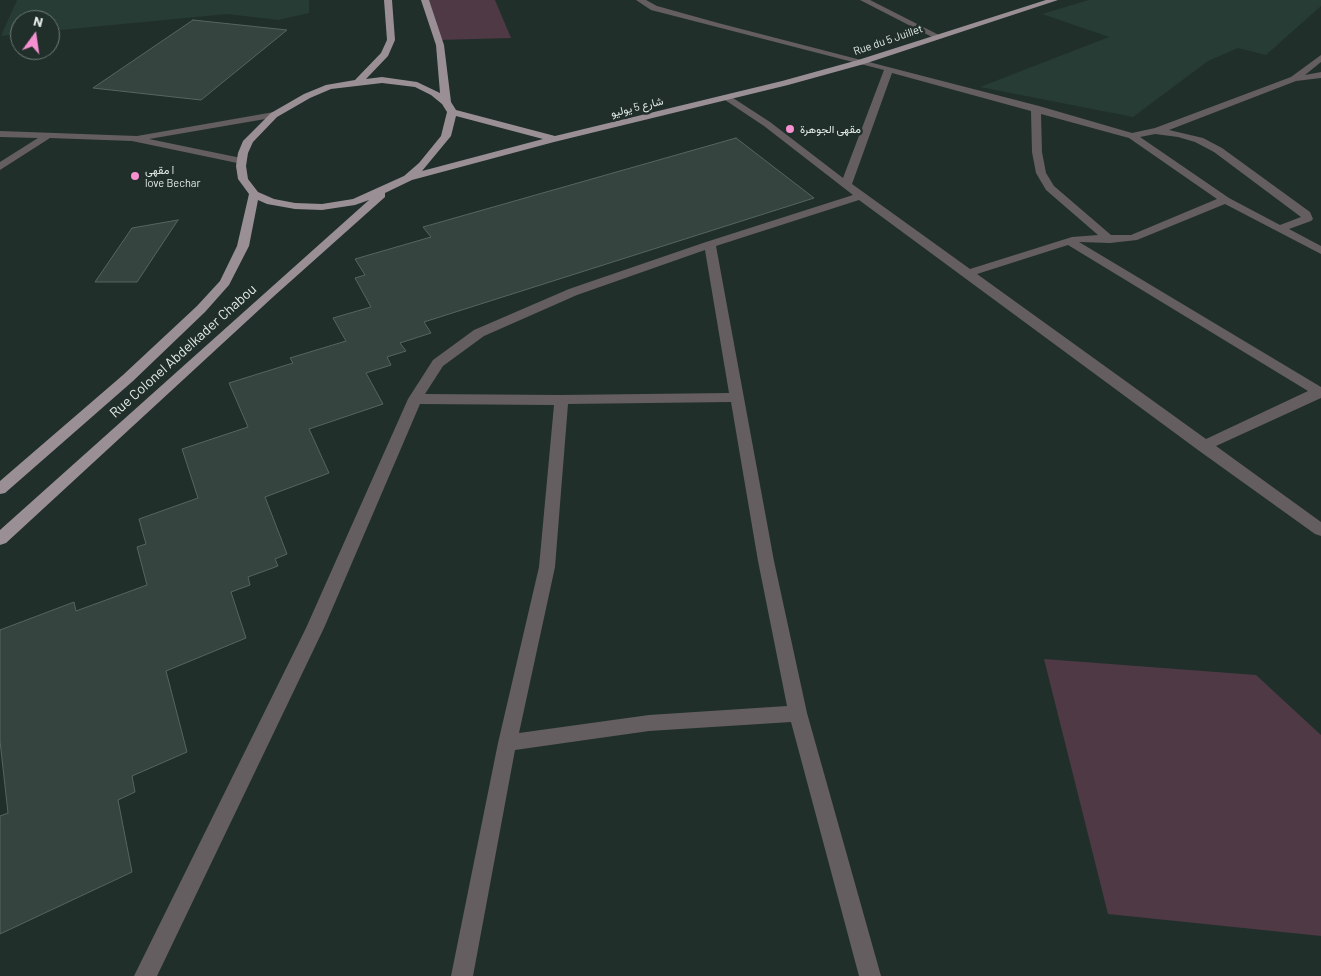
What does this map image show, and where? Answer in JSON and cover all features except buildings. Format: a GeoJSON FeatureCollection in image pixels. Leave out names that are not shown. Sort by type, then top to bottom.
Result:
{"type":"FeatureCollection","features":[{"type":"Feature","properties":{"kind":"main road"},"geometry":{"type":"LineString","coordinates":[[358,82],[385,54],[391,40],[391,15],[388,0]]}},
{"type":"Feature","properties":{"kind":"main road"},"geometry":{"type":"LineString","coordinates":[[425,0],[440,46],[446,102]]}},
{"type":"Feature","properties":{"kind":"main road","name":"Rue du 5 Juillet"},"geometry":{"type":"LineString","coordinates":[[727,98],[861,62],[937,36],[1054,0]]}},
{"type":"Feature","properties":{"kind":"main road"},"geometry":{"type":"LineString","coordinates":[[382,80],[417,85],[434,93],[446,102],[452,112],[446,136],[423,166],[408,178],[355,202],[322,207],[295,206],[271,202],[254,194],[243,179],[240,166],[248,141],[274,115],[307,96],[329,87],[382,80]]}},
{"type":"Feature","properties":{"kind":"main road","name":"شارع 5 يوليو"},"geometry":{"type":"LineString","coordinates":[[408,178],[553,139],[608,128],[727,98]]}},
{"type":"Feature","properties":{"kind":"main road","name":"شارع 5 يوليو"},"geometry":{"type":"LineString","coordinates":[[452,112],[553,139]]}},
{"type":"Feature","properties":{"kind":"main road","name":"Rue Colonel Abdelkader Chabou"},"geometry":{"type":"LineString","coordinates":[[0,539],[269,294],[389,188]]}},
{"type":"Feature","properties":{"kind":"main road","name":"Rue Colonel Abdelkader Chabou"},"geometry":{"type":"LineString","coordinates":[[0,489],[128,378],[201,309],[225,282],[243,246],[254,194]]}},
{"type":"Feature","properties":{"kind":"street"},"geometry":{"type":"LineString","coordinates":[[640,0],[654,8],[1036,108],[1132,136],[1225,200],[1321,251]]}},
{"type":"Feature","properties":{"kind":"street"},"geometry":{"type":"LineString","coordinates":[[864,0],[937,36]]}},
{"type":"Feature","properties":{"kind":"street"},"geometry":{"type":"LineString","coordinates":[[1294,79],[1321,58]]}},
{"type":"Feature","properties":{"kind":"street"},"geometry":{"type":"LineString","coordinates":[[846,185],[889,69]]}},
{"type":"Feature","properties":{"kind":"street"},"geometry":{"type":"LineString","coordinates":[[1132,136],[1155,131],[1294,79],[1321,75]]}},
{"type":"Feature","properties":{"kind":"street"},"geometry":{"type":"LineString","coordinates":[[727,98],[767,124],[860,196],[1321,530]]}},
{"type":"Feature","properties":{"kind":"street"},"geometry":{"type":"LineString","coordinates":[[1036,108],[1037,152],[1041,173],[1050,188],[1110,240]]}},
{"type":"Feature","properties":{"kind":"street"},"geometry":{"type":"LineString","coordinates":[[0,134],[46,137],[132,138],[274,115]]}},
{"type":"Feature","properties":{"kind":"street"},"geometry":{"type":"LineString","coordinates":[[1155,131],[1189,136],[1218,150],[1306,214],[1307,219],[1279,229]]}},
{"type":"Feature","properties":{"kind":"street"},"geometry":{"type":"LineString","coordinates":[[0,167],[46,137]]}},
{"type":"Feature","properties":{"kind":"street"},"geometry":{"type":"LineString","coordinates":[[132,138],[242,161]]}},
{"type":"Feature","properties":{"kind":"street"},"geometry":{"type":"LineString","coordinates":[[145,976],[315,628],[415,399],[438,363],[479,333],[574,292],[710,244],[860,196]]}},
{"type":"Feature","properties":{"kind":"street"},"geometry":{"type":"LineString","coordinates":[[969,274],[1069,240],[1126,240],[1140,236],[1225,200]]}},
{"type":"Feature","properties":{"kind":"street"},"geometry":{"type":"LineString","coordinates":[[1069,240],[1320,392]]}},
{"type":"Feature","properties":{"kind":"street"},"geometry":{"type":"LineString","coordinates":[[710,244],[736,397],[798,713],[870,976]]}},
{"type":"Feature","properties":{"kind":"street"},"geometry":{"type":"LineString","coordinates":[[1203,446],[1320,392]]}},
{"type":"Feature","properties":{"kind":"street"},"geometry":{"type":"LineString","coordinates":[[415,399],[561,400],[736,397]]}},
{"type":"Feature","properties":{"kind":"street"},"geometry":{"type":"LineString","coordinates":[[462,976],[507,743],[547,567],[561,400]]}},
{"type":"Feature","properties":{"kind":"street"},"geometry":{"type":"LineString","coordinates":[[507,743],[649,723],[798,713]]}},
{"type":"Feature","properties":{"kind":"shaded area"},"geometry":{"type":"Polygon","coordinates":[[[17,0],[309,0],[309,13],[278,20],[227,14],[60,30],[60,10],[13,10],[17,0]]]}},
{"type":"Feature","properties":{"kind":"shaded area"},"geometry":{"type":"Polygon","coordinates":[[[425,0],[495,0],[511,38],[438,40],[425,0]]]}},
{"type":"Feature","properties":{"kind":"shaded area"},"geometry":{"type":"Polygon","coordinates":[[[1089,0],[1321,0],[1321,6],[1266,55],[1238,48],[1208,61],[1133,117],[980,87],[1109,37],[1042,14],[1089,0]]]}},
{"type":"Feature","properties":{"kind":"shaded area"},"geometry":{"type":"Polygon","coordinates":[[[10,16],[10,35],[1,36],[10,16]]]}},
{"type":"Feature","properties":{"kind":"shaded area"},"geometry":{"type":"Polygon","coordinates":[[[1044,659],[1256,675],[1321,735],[1321,936],[1108,914],[1044,659]]]}},
{"type":"Feature","properties":{"kind":"place","name":"مقهى الجوهرة"},"geometry":{"type":"Point","coordinates":[790,129]}},
{"type":"Feature","properties":{"kind":"place","name":"مقهى I love Bechar"},"geometry":{"type":"Point","coordinates":[135,176]}}]}
